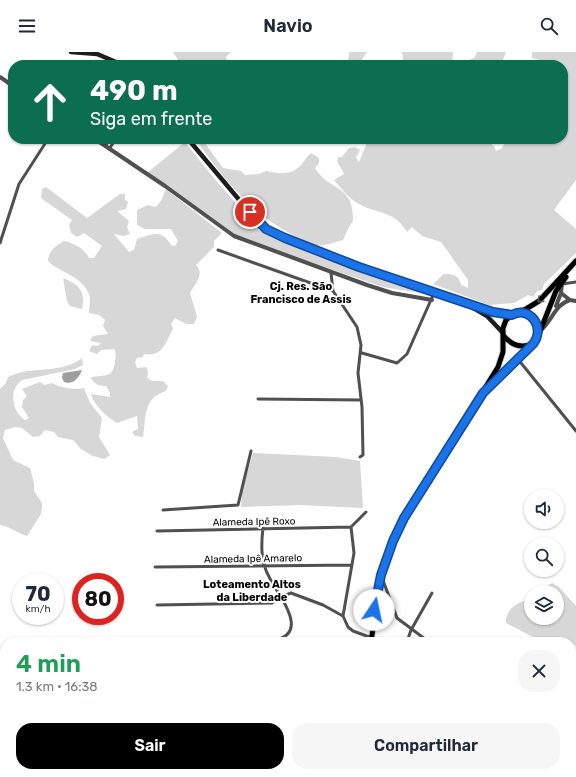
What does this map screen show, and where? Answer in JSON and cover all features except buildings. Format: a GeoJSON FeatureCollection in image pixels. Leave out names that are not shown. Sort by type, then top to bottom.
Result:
{"type":"FeatureCollection","features":[{"type":"Feature","properties":{"kind":"highway"},"geometry":{"type":"LineString","coordinates":[[483,393],[533,344],[542,329],[556,291],[576,262]]}},
{"type":"Feature","properties":{"kind":"highway"},"geometry":{"type":"LineString","coordinates":[[371,637],[381,575],[393,541],[404,518],[483,393],[500,360],[504,324],[514,314],[539,301],[576,262]]}},
{"type":"Feature","properties":{"kind":"highway"},"geometry":{"type":"LineString","coordinates":[[514,314],[526,314],[534,319],[539,335]]}},
{"type":"Feature","properties":{"kind":"highway"},"geometry":{"type":"LineString","coordinates":[[503,334],[515,346],[525,347],[533,344]]}},
{"type":"Feature","properties":{"kind":"main road"},"geometry":{"type":"LineString","coordinates":[[71,52],[97,54],[111,60]]}},
{"type":"Feature","properties":{"kind":"main road"},"geometry":{"type":"LineString","coordinates":[[192,144],[260,223],[274,234],[359,267],[435,291],[493,312],[514,314]]}},
{"type":"Feature","properties":{"kind":"main road"},"geometry":{"type":"LineString","coordinates":[[460,300],[487,316],[503,334]]}},
{"type":"Feature","properties":{"kind":"street"},"geometry":{"type":"LineString","coordinates":[[0,243],[19,184],[45,144]]}},
{"type":"Feature","properties":{"kind":"street"},"geometry":{"type":"LineString","coordinates":[[102,144],[189,203],[234,236],[331,273],[385,291],[432,300]]}},
{"type":"Feature","properties":{"kind":"street"},"geometry":{"type":"LineString","coordinates":[[109,149],[112,144]]}},
{"type":"Feature","properties":{"kind":"street"},"geometry":{"type":"LineString","coordinates":[[218,250],[333,291]]}},
{"type":"Feature","properties":{"kind":"street"},"geometry":{"type":"LineString","coordinates":[[331,273],[333,291],[357,327],[362,353],[358,373],[364,446],[363,455],[360,457]]}},
{"type":"Feature","properties":{"kind":"street"},"geometry":{"type":"LineString","coordinates":[[553,316],[563,282],[576,282]]}},
{"type":"Feature","properties":{"kind":"street"},"geometry":{"type":"LineString","coordinates":[[362,353],[394,363],[400,362],[407,354],[435,291]]}},
{"type":"Feature","properties":{"kind":"street"},"geometry":{"type":"LineString","coordinates":[[561,293],[570,300]]}},
{"type":"Feature","properties":{"kind":"street"},"geometry":{"type":"LineString","coordinates":[[542,329],[553,316],[561,303],[570,300],[576,301]]}},
{"type":"Feature","properties":{"kind":"street"},"geometry":{"type":"LineString","coordinates":[[517,358],[576,430]]}},
{"type":"Feature","properties":{"kind":"street"},"geometry":{"type":"LineString","coordinates":[[258,399],[361,400]]}},
{"type":"Feature","properties":{"kind":"street"},"geometry":{"type":"LineString","coordinates":[[163,510],[238,505],[251,451]]}},
{"type":"Feature","properties":{"kind":"street"},"geometry":{"type":"LineString","coordinates":[[365,637],[348,627],[343,616],[354,553],[351,527],[366,512]]}},
{"type":"Feature","properties":{"kind":"street","name":"Alameda Ipê Roxo"},"geometry":{"type":"LineString","coordinates":[[156,531],[351,527]]}},
{"type":"Feature","properties":{"kind":"street"},"geometry":{"type":"LineString","coordinates":[[263,528],[261,541],[265,572],[282,597],[292,622],[288,633],[284,637]]}},
{"type":"Feature","properties":{"kind":"street","name":"Alameda Ipê Amarelo"},"geometry":{"type":"LineString","coordinates":[[155,567],[352,565]]}},
{"type":"Feature","properties":{"kind":"street"},"geometry":{"type":"LineString","coordinates":[[381,575],[397,618],[422,637]]}},
{"type":"Feature","properties":{"kind":"street"},"geometry":{"type":"LineString","coordinates":[[157,605],[272,602],[291,593],[323,605],[343,616]]}},
{"type":"Feature","properties":{"kind":"street"},"geometry":{"type":"LineString","coordinates":[[409,637],[411,630],[432,593]]}},
{"type":"Feature","properties":{"kind":"shaded area"},"geometry":{"type":"Polygon","coordinates":[[[173,52],[231,52],[226,57],[227,60],[178,60],[173,52]]]}},
{"type":"Feature","properties":{"kind":"shaded area"},"geometry":{"type":"Polygon","coordinates":[[[349,52],[367,52],[361,60],[348,60],[349,52]]]}},
{"type":"Feature","properties":{"kind":"shaded area"},"geometry":{"type":"Polygon","coordinates":[[[402,52],[453,52],[452,60],[403,60],[402,52]]]}},
{"type":"Feature","properties":{"kind":"shaded area"},"geometry":{"type":"Polygon","coordinates":[[[476,52],[506,52],[503,60],[469,60],[474,58],[477,53],[476,52]]]}},
{"type":"Feature","properties":{"kind":"shaded area"},"geometry":{"type":"Polygon","coordinates":[[[532,52],[576,52],[576,180],[554,210],[576,229],[576,253],[544,284],[542,290],[537,291],[533,297],[528,295],[514,303],[489,305],[433,284],[444,274],[450,274],[457,277],[461,285],[468,288],[468,280],[441,242],[422,236],[412,227],[407,232],[393,217],[355,202],[334,180],[344,174],[337,161],[338,157],[342,157],[349,148],[355,147],[360,150],[356,158],[359,162],[366,144],[491,144],[496,151],[501,149],[504,144],[568,144],[568,60],[540,60],[532,58],[532,52]]]}},
{"type":"Feature","properties":{"kind":"shaded area"},"geometry":{"type":"Polygon","coordinates":[[[183,144],[187,144],[215,180],[248,216],[273,237],[427,291],[427,294],[383,287],[234,236],[147,173],[183,144]]]}},
{"type":"Feature","properties":{"kind":"shaded area"},"geometry":{"type":"Polygon","coordinates":[[[199,144],[206,144],[223,168],[241,171],[245,175],[259,174],[266,171],[279,173],[291,172],[299,167],[311,153],[319,158],[319,163],[315,168],[321,176],[340,189],[349,200],[352,209],[353,221],[343,240],[326,245],[309,243],[291,234],[262,215],[237,192],[199,144]]]}},
{"type":"Feature","properties":{"kind":"shaded area"},"geometry":{"type":"Polygon","coordinates":[[[46,187],[87,218],[120,194],[125,194],[125,200],[128,202],[126,209],[117,211],[129,221],[127,227],[130,234],[124,236],[114,234],[129,252],[134,250],[137,239],[152,234],[164,237],[171,245],[175,246],[178,241],[171,229],[145,229],[137,225],[137,210],[148,205],[156,207],[161,201],[166,189],[222,233],[214,241],[214,247],[196,265],[200,272],[198,279],[190,293],[197,317],[194,324],[186,324],[175,318],[171,324],[173,329],[163,348],[155,353],[144,354],[143,357],[137,358],[135,362],[137,368],[146,367],[148,372],[147,378],[152,381],[163,381],[168,386],[166,391],[153,398],[149,403],[143,437],[135,436],[132,432],[138,429],[137,416],[117,423],[101,411],[91,394],[110,397],[110,393],[106,386],[97,384],[91,377],[108,375],[112,371],[116,355],[114,349],[101,350],[97,354],[89,351],[92,345],[98,346],[101,343],[90,341],[93,336],[108,334],[103,326],[105,320],[99,315],[89,313],[90,296],[86,288],[76,279],[53,265],[48,261],[48,258],[53,249],[64,241],[79,247],[89,258],[94,258],[102,246],[84,233],[77,237],[71,233],[69,225],[72,220],[41,198],[42,189],[46,187]]]}},
{"type":"Feature","properties":{"kind":"shaded area"},"geometry":{"type":"Polygon","coordinates":[[[63,278],[69,280],[80,289],[83,298],[82,309],[70,306],[67,301],[63,278]]]}},
{"type":"Feature","properties":{"kind":"shaded area"},"geometry":{"type":"Polygon","coordinates":[[[82,358],[83,365],[75,369],[22,380],[15,389],[13,401],[17,412],[25,420],[29,418],[22,407],[23,400],[27,396],[22,389],[40,382],[44,385],[52,383],[68,388],[84,388],[90,403],[102,418],[99,437],[110,455],[105,459],[93,456],[81,449],[73,440],[58,437],[54,432],[45,430],[40,436],[33,437],[22,428],[15,427],[5,430],[3,438],[13,460],[30,468],[34,483],[34,491],[42,503],[41,514],[27,536],[0,525],[0,389],[6,383],[8,377],[17,373],[65,366],[82,358]]]}},
{"type":"Feature","properties":{"kind":"shaded area"},"geometry":{"type":"Polygon","coordinates":[[[82,370],[73,382],[64,382],[62,378],[63,373],[82,370]]]}},
{"type":"Feature","properties":{"kind":"shaded area"},"geometry":{"type":"Polygon","coordinates":[[[253,453],[336,457],[360,461],[363,508],[299,505],[241,507],[242,491],[253,453]]]}},
{"type":"Feature","properties":{"kind":"shaded area"},"geometry":{"type":"Polygon","coordinates":[[[564,593],[576,606],[576,637],[533,637],[506,623],[506,618],[510,610],[517,604],[524,601],[524,625],[564,625],[564,593]]]}},
{"type":"Feature","properties":{"kind":"district","name":"Cj. Res. São Francisco de Assis"},"geometry":{"type":"Point","coordinates":[301,292]}},
{"type":"Feature","properties":{"kind":"district","name":"Loteamento Altos da Liberdade"},"geometry":{"type":"Point","coordinates":[252,590]}},
{"type":"Feature","properties":{"kind":"route"},"geometry":{"type":"LineString","coordinates":[[250,212],[266,229],[274,234],[359,267],[499,314],[526,314],[537,323],[539,335],[537,339],[483,393],[461,429],[438,462],[396,532],[381,575],[374,610]]}}]}
